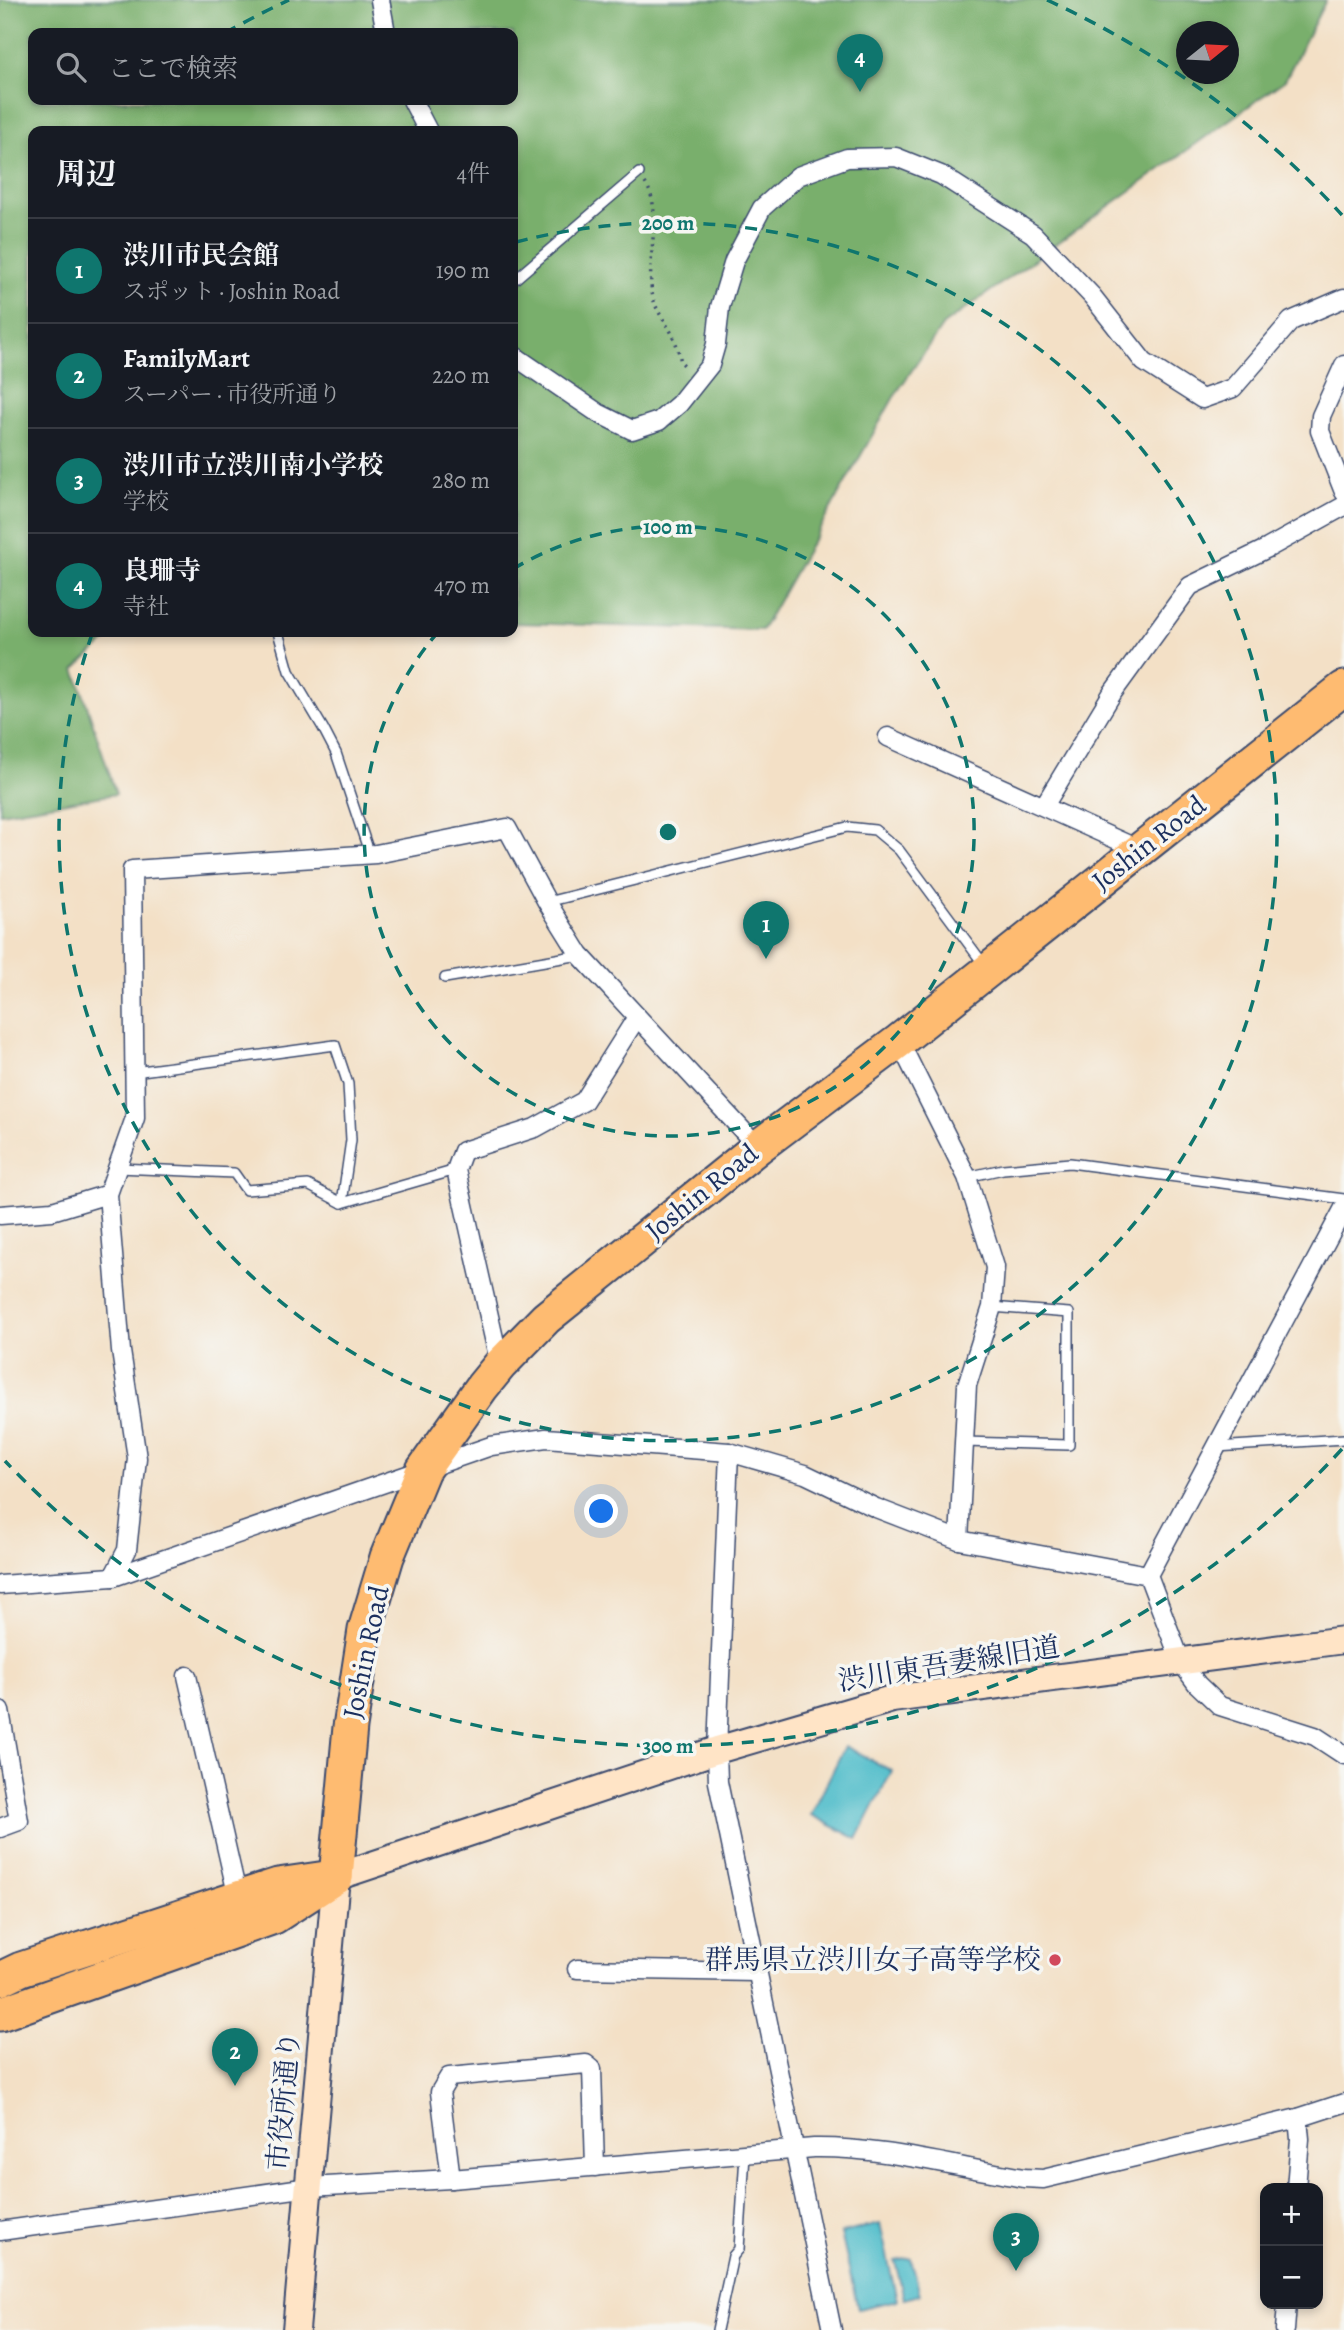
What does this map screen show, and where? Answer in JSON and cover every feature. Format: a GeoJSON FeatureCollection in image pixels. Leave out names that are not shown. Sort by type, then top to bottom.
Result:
{"type":"FeatureCollection","features":[{"type":"Feature","properties":{"kind":"highway","name":"Joshin Road"},"geometry":{"type":"LineString","coordinates":[[336,1877],[350,1727],[365,1630],[387,1557],[423,1470],[500,1365],[546,1318],[758,1147],[900,1041],[1344,688]]}},
{"type":"Feature","properties":{"kind":"highway"},"geometry":{"type":"LineString","coordinates":[[0,1979],[21,1969],[278,1885],[336,1877]]}},
{"type":"Feature","properties":{"kind":"highway"},"geometry":{"type":"LineString","coordinates":[[0,2014],[274,1917],[336,1877]]}},
{"type":"Feature","properties":{"kind":"street"},"geometry":{"type":"LineString","coordinates":[[380,0],[385,28]]}},
{"type":"Feature","properties":{"kind":"street"},"geometry":{"type":"LineString","coordinates":[[415,105],[425,126]]}},
{"type":"Feature","properties":{"kind":"street"},"geometry":{"type":"LineString","coordinates":[[518,358],[598,413],[632,430],[659,421],[679,404],[710,365],[716,344],[720,307],[734,261],[762,208],[799,176],[847,158],[896,157],[942,176],[1033,234],[1092,296],[1144,362],[1202,399],[1233,388],[1291,321],[1344,298]]}},
{"type":"Feature","properties":{"kind":"street"},"geometry":{"type":"LineString","coordinates":[[1344,365],[1321,416],[1320,431],[1344,492]]}},
{"type":"Feature","properties":{"kind":"street"},"geometry":{"type":"LineString","coordinates":[[1044,806],[1113,692],[1190,586],[1268,548],[1344,506]]}},
{"type":"Feature","properties":{"kind":"street"},"geometry":{"type":"LineString","coordinates":[[888,737],[1140,850]]}},
{"type":"Feature","properties":{"kind":"street"},"geometry":{"type":"LineString","coordinates":[[113,1577],[127,1550],[137,1458],[121,1351],[108,1194],[135,1118],[132,870],[370,855],[507,828],[547,902],[580,955],[758,1147]]}},
{"type":"Feature","properties":{"kind":"street"},"geometry":{"type":"LineString","coordinates":[[500,1365],[456,1170],[463,1151],[535,1128],[584,1101],[637,1017]]}},
{"type":"Feature","properties":{"kind":"street"},"geometry":{"type":"LineString","coordinates":[[900,1041],[967,1177],[995,1267],[992,1307],[967,1385],[959,1540]]}},
{"type":"Feature","properties":{"kind":"street"},"geometry":{"type":"LineString","coordinates":[[0,1215],[52,1211],[108,1194]]}},
{"type":"Feature","properties":{"kind":"street"},"geometry":{"type":"LineString","coordinates":[[1344,1208],[1148,1575],[1181,1662],[1197,1684],[1220,1706],[1315,1736],[1344,1755]]}},
{"type":"Feature","properties":{"kind":"street"},"geometry":{"type":"LineString","coordinates":[[0,1585],[113,1577],[491,1446],[546,1438],[729,1452],[805,1474],[876,1508],[959,1540],[1148,1575]]}},
{"type":"Feature","properties":{"kind":"street"},"geometry":{"type":"LineString","coordinates":[[729,1452],[718,1782],[832,2330]]}},
{"type":"Feature","properties":{"kind":"street","name":"渋川東吾妻線旧道"},"geometry":{"type":"LineString","coordinates":[[336,1877],[717,1750],[892,1699],[1344,1640]]}},
{"type":"Feature","properties":{"kind":"street"},"geometry":{"type":"LineString","coordinates":[[187,1676],[238,1898]]}},
{"type":"Feature","properties":{"kind":"street"},"geometry":{"type":"LineString","coordinates":[[0,1711],[3,1742],[19,1821],[0,1828]]}},
{"type":"Feature","properties":{"kind":"street","name":"市役所通り"},"geometry":{"type":"LineString","coordinates":[[296,2330],[336,1877]]}},
{"type":"Feature","properties":{"kind":"street"},"geometry":{"type":"LineString","coordinates":[[577,1969],[756,1972]]}},
{"type":"Feature","properties":{"kind":"street"},"geometry":{"type":"LineString","coordinates":[[451,2179],[440,2092],[449,2077],[586,2064],[592,2069],[595,2168]]}},
{"type":"Feature","properties":{"kind":"street"},"geometry":{"type":"LineString","coordinates":[[0,2231],[309,2187],[451,2179],[838,2148],[1043,2179],[1298,2118],[1344,2103]]}},
{"type":"Feature","properties":{"kind":"street"},"geometry":{"type":"LineString","coordinates":[[1296,2183],[1300,2138],[1298,2118]]}},
{"type":"Feature","properties":{"kind":"street"},"geometry":{"type":"LineString","coordinates":[[1285,2330],[1287,2309]]}},
{"type":"Feature","properties":{"kind":"lane"},"geometry":{"type":"LineString","coordinates":[[518,277],[639,173]]}},
{"type":"Feature","properties":{"kind":"lane"},"geometry":{"type":"LineString","coordinates":[[279,637],[289,671],[336,753],[370,855]]}},
{"type":"Feature","properties":{"kind":"lane"},"geometry":{"type":"LineString","coordinates":[[547,902],[847,827],[875,831],[899,850],[988,971]]}},
{"type":"Feature","properties":{"kind":"lane"},"geometry":{"type":"LineString","coordinates":[[445,978],[580,955]]}},
{"type":"Feature","properties":{"kind":"lane"},"geometry":{"type":"LineString","coordinates":[[134,1072],[335,1045],[348,1084],[351,1140],[342,1203]]}},
{"type":"Feature","properties":{"kind":"lane"},"geometry":{"type":"LineString","coordinates":[[967,1177],[1003,1169],[1070,1163],[1344,1199]]}},
{"type":"Feature","properties":{"kind":"lane"},"geometry":{"type":"LineString","coordinates":[[118,1168],[234,1172],[246,1190],[308,1185],[342,1203],[456,1170]]}},
{"type":"Feature","properties":{"kind":"lane"},"geometry":{"type":"LineString","coordinates":[[964,1442],[1069,1445],[1069,1313],[992,1307]]}},
{"type":"Feature","properties":{"kind":"lane"},"geometry":{"type":"LineString","coordinates":[[1214,1447],[1344,1439]]}},
{"type":"Feature","properties":{"kind":"lane"},"geometry":{"type":"LineString","coordinates":[[717,2330],[733,2256],[739,2249],[745,2155]]}},
{"type":"Feature","properties":{"kind":"path"},"geometry":{"type":"LineString","coordinates":[[639,173],[652,193],[650,249],[653,297],[673,335],[681,362],[684,366],[690,362]]}},
{"type":"Feature","properties":{"kind":"green space"},"geometry":{"type":"Polygon","coordinates":[[[0,0],[1326,0],[1285,80],[943,325],[895,395],[762,630],[518,623],[518,126],[28,126],[28,637],[110,637],[75,669],[116,794],[0,813],[0,0]]]}},
{"type":"Feature","properties":{"kind":"water"},"geometry":{"type":"Polygon","coordinates":[[[845,1746],[892,1771],[857,1839],[811,1815],[845,1746]]]}},
{"type":"Feature","properties":{"kind":"water"},"geometry":{"type":"Polygon","coordinates":[[[880,2224],[897,2300],[858,2309],[841,2233],[880,2224]]]}},
{"type":"Feature","properties":{"kind":"water"},"geometry":{"type":"Polygon","coordinates":[[[911,2258],[920,2295],[904,2299],[895,2261],[911,2258]]]}},
{"type":"Feature","properties":{"kind":"place","name":"良珊寺"},"geometry":{"type":"Point","coordinates":[860,92]}},
{"type":"Feature","properties":{"kind":"place","name":"渋川市民会館"},"geometry":{"type":"Point","coordinates":[766,959]}},
{"type":"Feature","properties":{"kind":"place","name":"群馬県立渋川女子高等学校"},"geometry":{"type":"Point","coordinates":[1055,1960]}},
{"type":"Feature","properties":{"kind":"place","name":"FamilyMart"},"geometry":{"type":"Point","coordinates":[235,2086]}},
{"type":"Feature","properties":{"kind":"place","name":"渋川市立渋川南小学校"},"geometry":{"type":"Point","coordinates":[1016,2271]}}]}
